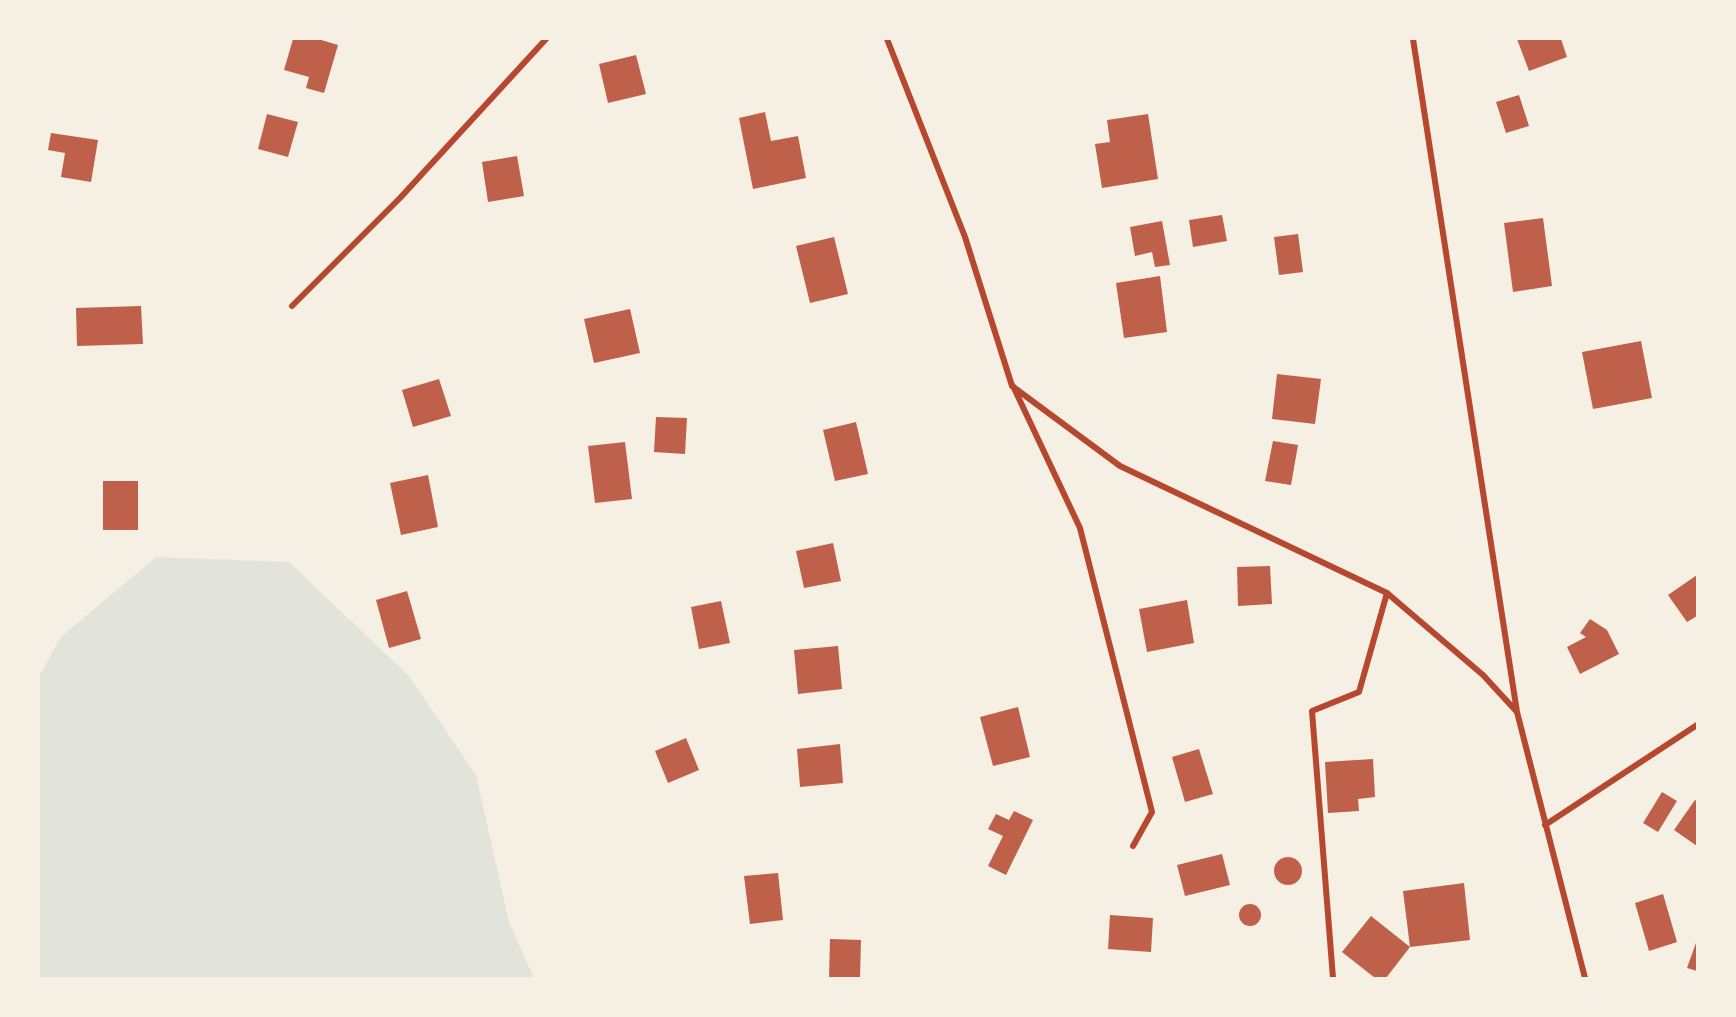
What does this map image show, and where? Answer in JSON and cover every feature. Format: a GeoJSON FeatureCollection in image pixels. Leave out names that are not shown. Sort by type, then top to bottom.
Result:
{"type":"FeatureCollection","features":[{"type":"Feature","properties":{"kind":"street"},"geometry":{"type":"LineString","coordinates":[[292,306],[400,198],[546,39]]}},
{"type":"Feature","properties":{"kind":"street"},"geometry":{"type":"LineString","coordinates":[[887,39],[964,237],[1012,386],[1080,528],[1152,812],[1132,846]]}},
{"type":"Feature","properties":{"kind":"street"},"geometry":{"type":"LineString","coordinates":[[1413,39],[1517,712],[1585,978]]}},
{"type":"Feature","properties":{"kind":"street"},"geometry":{"type":"LineString","coordinates":[[1012,386],[1120,466],[1387,593],[1483,675],[1517,712]]}},
{"type":"Feature","properties":{"kind":"street"},"geometry":{"type":"LineString","coordinates":[[1332,978],[1312,711],[1359,692],[1387,593]]}},
{"type":"Feature","properties":{"kind":"street"},"geometry":{"type":"LineString","coordinates":[[1545,825],[1697,725]]}},
{"type":"Feature","properties":{"kind":"shaded area"},"geometry":{"type":"Polygon","coordinates":[[[156,557],[289,562],[409,676],[476,775],[509,922],[534,978],[39,978],[39,676],[61,637],[156,557]]]}},
{"type":"Feature","properties":{"kind":"building"},"geometry":{"type":"Polygon","coordinates":[[[293,39],[318,39],[338,45],[324,93],[306,88],[309,77],[284,70],[293,39]]]}},
{"type":"Feature","properties":{"kind":"building"},"geometry":{"type":"Polygon","coordinates":[[[1517,39],[1561,39],[1567,57],[1529,71],[1517,39]]]}},
{"type":"Feature","properties":{"kind":"building"},"geometry":{"type":"Polygon","coordinates":[[[636,55],[646,94],[608,103],[599,64],[636,55]]]}},
{"type":"Feature","properties":{"kind":"building"},"geometry":{"type":"Polygon","coordinates":[[[1519,95],[1529,126],[1506,133],[1496,102],[1519,95]]]}},
{"type":"Feature","properties":{"kind":"building"},"geometry":{"type":"Polygon","coordinates":[[[765,112],[771,141],[798,136],[806,178],[753,189],[739,118],[765,112]]]}},
{"type":"Feature","properties":{"kind":"building"},"geometry":{"type":"Polygon","coordinates":[[[267,114],[298,122],[288,157],[258,149],[267,114]]]}},
{"type":"Feature","properties":{"kind":"building"},"geometry":{"type":"Polygon","coordinates":[[[1148,114],[1158,179],[1102,188],[1095,144],[1110,142],[1107,120],[1148,114]]]}},
{"type":"Feature","properties":{"kind":"building"},"geometry":{"type":"Polygon","coordinates":[[[51,133],[98,140],[91,182],[61,177],[65,153],[48,150],[51,133]]]}},
{"type":"Feature","properties":{"kind":"building"},"geometry":{"type":"Polygon","coordinates":[[[517,156],[524,196],[488,202],[482,162],[517,156]]]}},
{"type":"Feature","properties":{"kind":"building"},"geometry":{"type":"Polygon","coordinates":[[[1222,215],[1227,241],[1193,247],[1189,220],[1222,215]]]}},
{"type":"Feature","properties":{"kind":"building"},"geometry":{"type":"Polygon","coordinates":[[[1543,218],[1552,286],[1513,292],[1504,223],[1543,218]]]}},
{"type":"Feature","properties":{"kind":"building"},"geometry":{"type":"Polygon","coordinates":[[[1162,221],[1170,265],[1155,267],[1152,252],[1135,256],[1130,227],[1162,221]]]}},
{"type":"Feature","properties":{"kind":"building"},"geometry":{"type":"Polygon","coordinates":[[[1298,234],[1303,272],[1279,275],[1274,237],[1298,234]]]}},
{"type":"Feature","properties":{"kind":"building"},"geometry":{"type":"Polygon","coordinates":[[[834,237],[848,294],[810,303],[796,246],[834,237]]]}},
{"type":"Feature","properties":{"kind":"building"},"geometry":{"type":"Polygon","coordinates":[[[1160,276],[1167,332],[1124,338],[1116,283],[1160,276]]]}},
{"type":"Feature","properties":{"kind":"building"},"geometry":{"type":"Polygon","coordinates":[[[141,306],[143,344],[77,346],[76,308],[141,306]]]}},
{"type":"Feature","properties":{"kind":"building"},"geometry":{"type":"Polygon","coordinates":[[[630,309],[640,353],[594,363],[584,319],[630,309]]]}},
{"type":"Feature","properties":{"kind":"building"},"geometry":{"type":"Polygon","coordinates":[[[1641,341],[1652,398],[1593,409],[1582,352],[1641,341]]]}},
{"type":"Feature","properties":{"kind":"building"},"geometry":{"type":"Polygon","coordinates":[[[1277,374],[1321,379],[1315,424],[1272,419],[1277,374]]]}},
{"type":"Feature","properties":{"kind":"building"},"geometry":{"type":"Polygon","coordinates":[[[439,379],[451,416],[413,427],[402,390],[439,379]]]}},
{"type":"Feature","properties":{"kind":"building"},"geometry":{"type":"Polygon","coordinates":[[[656,417],[687,418],[685,454],[654,452],[656,417]]]}},
{"type":"Feature","properties":{"kind":"building"},"geometry":{"type":"Polygon","coordinates":[[[856,422],[868,474],[835,481],[823,430],[856,422]]]}},
{"type":"Feature","properties":{"kind":"building"},"geometry":{"type":"Polygon","coordinates":[[[1273,441],[1298,445],[1291,485],[1265,481],[1273,441]]]}},
{"type":"Feature","properties":{"kind":"building"},"geometry":{"type":"Polygon","coordinates":[[[625,442],[632,499],[595,503],[588,446],[625,442]]]}},
{"type":"Feature","properties":{"kind":"building"},"geometry":{"type":"Polygon","coordinates":[[[428,475],[438,527],[401,535],[390,483],[428,475]]]}},
{"type":"Feature","properties":{"kind":"building"},"geometry":{"type":"Polygon","coordinates":[[[103,481],[138,481],[138,530],[103,530],[103,481]]]}},
{"type":"Feature","properties":{"kind":"building"},"geometry":{"type":"Polygon","coordinates":[[[833,543],[841,581],[804,588],[796,551],[833,543]]]}},
{"type":"Feature","properties":{"kind":"building"},"geometry":{"type":"Polygon","coordinates":[[[1270,566],[1272,604],[1238,606],[1237,567],[1270,566]]]}},
{"type":"Feature","properties":{"kind":"building"},"geometry":{"type":"Polygon","coordinates":[[[1697,575],[1697,616],[1687,622],[1668,595],[1697,575]]]}},
{"type":"Feature","properties":{"kind":"building"},"geometry":{"type":"Polygon","coordinates":[[[407,591],[421,639],[389,648],[376,600],[407,591]]]}},
{"type":"Feature","properties":{"kind":"building"},"geometry":{"type":"Polygon","coordinates":[[[1187,600],[1194,643],[1147,652],[1139,609],[1187,600]]]}},
{"type":"Feature","properties":{"kind":"building"},"geometry":{"type":"Polygon","coordinates":[[[721,601],[730,643],[699,649],[691,607],[721,601]]]}},
{"type":"Feature","properties":{"kind":"building"},"geometry":{"type":"Polygon","coordinates":[[[1590,619],[1607,630],[1619,654],[1580,674],[1567,647],[1586,637],[1580,633],[1590,619]]]}},
{"type":"Feature","properties":{"kind":"building"},"geometry":{"type":"Polygon","coordinates":[[[838,646],[842,689],[798,694],[794,650],[838,646]]]}},
{"type":"Feature","properties":{"kind":"building"},"geometry":{"type":"Polygon","coordinates":[[[1018,707],[1030,757],[993,766],[980,717],[1018,707]]]}},
{"type":"Feature","properties":{"kind":"building"},"geometry":{"type":"Polygon","coordinates":[[[686,738],[699,770],[668,783],[655,751],[686,738]]]}},
{"type":"Feature","properties":{"kind":"building"},"geometry":{"type":"Polygon","coordinates":[[[840,744],[843,783],[800,787],[797,749],[840,744]]]}},
{"type":"Feature","properties":{"kind":"building"},"geometry":{"type":"Polygon","coordinates":[[[1199,749],[1213,794],[1185,802],[1172,757],[1199,749]]]}},
{"type":"Feature","properties":{"kind":"building"},"geometry":{"type":"Polygon","coordinates":[[[1373,759],[1375,797],[1358,799],[1359,811],[1328,813],[1325,762],[1373,759]]]}},
{"type":"Feature","properties":{"kind":"building"},"geometry":{"type":"Polygon","coordinates":[[[1662,792],[1677,801],[1658,832],[1643,823],[1662,792]]]}},
{"type":"Feature","properties":{"kind":"building"},"geometry":{"type":"Polygon","coordinates":[[[1695,800],[1697,801],[1697,846],[1674,830],[1695,800]]]}},
{"type":"Feature","properties":{"kind":"building"},"geometry":{"type":"Polygon","coordinates":[[[1014,811],[1033,820],[1006,875],[988,866],[1003,836],[988,829],[996,814],[1009,820],[1014,811]]]}},
{"type":"Feature","properties":{"kind":"building"},"geometry":{"type":"Polygon","coordinates":[[[1222,854],[1230,885],[1185,896],[1177,865],[1222,854]]]}},
{"type":"Feature","properties":{"kind":"building"},"geometry":{"type":"Polygon","coordinates":[[[1288,857],[1298,861],[1302,871],[1298,881],[1288,885],[1278,881],[1274,871],[1278,861],[1288,857]]]}},
{"type":"Feature","properties":{"kind":"building"},"geometry":{"type":"Polygon","coordinates":[[[778,873],[783,920],[750,924],[744,876],[778,873]]]}},
{"type":"Feature","properties":{"kind":"building"},"geometry":{"type":"Polygon","coordinates":[[[1464,883],[1470,940],[1410,947],[1403,891],[1464,883]]]}},
{"type":"Feature","properties":{"kind":"building"},"geometry":{"type":"Polygon","coordinates":[[[1663,894],[1677,942],[1649,951],[1635,903],[1663,894]]]}},
{"type":"Feature","properties":{"kind":"building"},"geometry":{"type":"Polygon","coordinates":[[[1250,904],[1258,907],[1261,915],[1258,923],[1250,926],[1242,923],[1239,915],[1242,907],[1250,904]]]}},
{"type":"Feature","properties":{"kind":"building"},"geometry":{"type":"Polygon","coordinates":[[[1110,915],[1153,918],[1151,952],[1108,949],[1110,915]]]}},
{"type":"Feature","properties":{"kind":"building"},"geometry":{"type":"Polygon","coordinates":[[[1371,916],[1410,947],[1386,978],[1375,978],[1342,952],[1371,916]]]}},
{"type":"Feature","properties":{"kind":"building"},"geometry":{"type":"Polygon","coordinates":[[[830,939],[861,940],[860,978],[829,978],[830,939]]]}},
{"type":"Feature","properties":{"kind":"building"},"geometry":{"type":"Polygon","coordinates":[[[1697,940],[1697,971],[1687,968],[1697,940]]]}}]}
